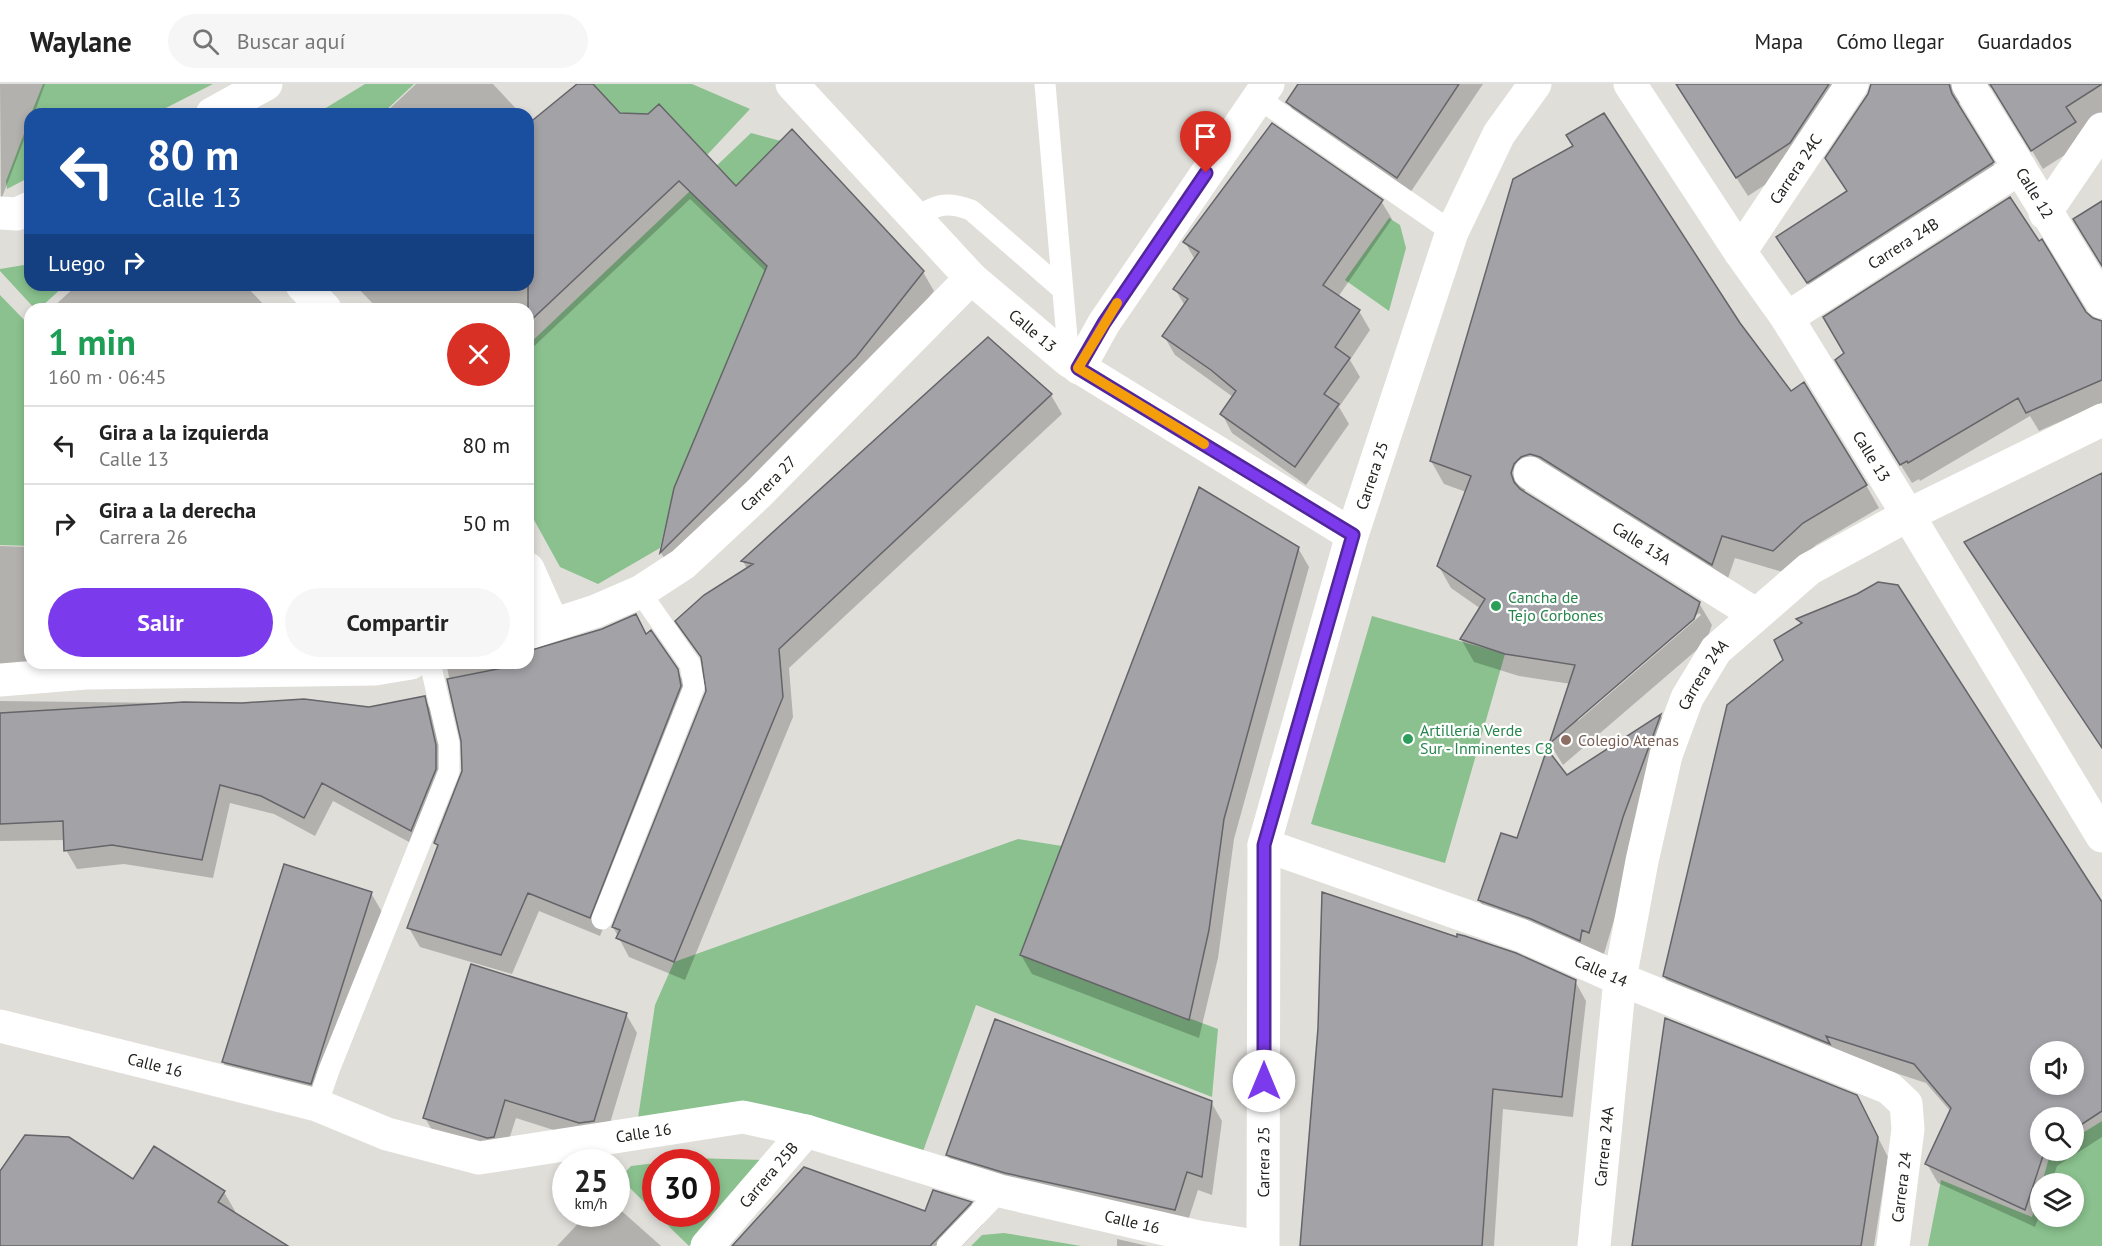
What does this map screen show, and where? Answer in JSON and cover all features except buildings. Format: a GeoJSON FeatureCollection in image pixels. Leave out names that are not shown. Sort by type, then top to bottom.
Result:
{"type":"FeatureCollection","features":[{"type":"Feature","properties":{"kind":"street"},"geometry":{"type":"LineString","coordinates":[[223,108],[266,84]]}},
{"type":"Feature","properties":{"kind":"street","name":"Calle 13"},"geometry":{"type":"LineString","coordinates":[[792,84],[971,278],[1074,364],[1353,535]]}},
{"type":"Feature","properties":{"kind":"street","name":"Carrera 25"},"geometry":{"type":"LineString","coordinates":[[1263,1246],[1264,845],[1353,535],[1452,232],[1499,134],[1535,84]]}},
{"type":"Feature","properties":{"kind":"street","name":"Calle 13"},"geometry":{"type":"LineString","coordinates":[[1630,84],[1740,252],[1787,318],[2102,836]]}},
{"type":"Feature","properties":{"kind":"street","name":"Carrera 24C"},"geometry":{"type":"LineString","coordinates":[[1740,252],[1852,84]]}},
{"type":"Feature","properties":{"kind":"street","name":"Calle 12"},"geometry":{"type":"LineString","coordinates":[[1968,84],[2102,303]]}},
{"type":"Feature","properties":{"kind":"street"},"geometry":{"type":"LineString","coordinates":[[1074,364],[1263,91]]}},
{"type":"Feature","properties":{"kind":"street"},"geometry":{"type":"LineString","coordinates":[[2045,213],[2102,129]]}},
{"type":"Feature","properties":{"kind":"street","name":"Carrera 24B"},"geometry":{"type":"LineString","coordinates":[[1787,318],[2020,168]]}},
{"type":"Feature","properties":{"kind":"street"},"geometry":{"type":"LineString","coordinates":[[0,213],[17,214],[24,210]]}},
{"type":"Feature","properties":{"kind":"street","name":"Carrera 27"},"geometry":{"type":"LineString","coordinates":[[540,629],[640,592],[683,564],[759,493],[971,278]]}},
{"type":"Feature","properties":{"kind":"street"},"geometry":{"type":"LineString","coordinates":[[308,291],[320,303]]}},
{"type":"Feature","properties":{"kind":"street","name":"Carrera 24A"},"geometry":{"type":"LineString","coordinates":[[1594,1246],[1620,979],[1666,755],[1687,698],[1716,650],[1809,569],[1908,515],[2102,420]]}},
{"type":"Feature","properties":{"kind":"street","name":"Calle 13A"},"geometry":{"type":"LineString","coordinates":[[1530,473],[1755,614]]}},
{"type":"Feature","properties":{"kind":"street"},"geometry":{"type":"LineString","coordinates":[[534,599],[540,629]]}},
{"type":"Feature","properties":{"kind":"street"},"geometry":{"type":"LineString","coordinates":[[0,680],[86,673],[375,669]]}},
{"type":"Feature","properties":{"kind":"street","name":"Calle 14"},"geometry":{"type":"LineString","coordinates":[[1264,845],[1523,936],[1620,979],[1889,1088],[1906,1104],[1908,1129]]}},
{"type":"Feature","properties":{"kind":"street","name":"Calle 16"},"geometry":{"type":"LineString","coordinates":[[0,1026],[317,1105],[387,1134],[478,1158],[743,1117],[806,1131],[1000,1191],[1199,1237],[1255,1246]]}},
{"type":"Feature","properties":{"kind":"street","name":"Carrera 24"},"geometry":{"type":"LineString","coordinates":[[1893,1246],[1908,1129]]}},
{"type":"Feature","properties":{"kind":"street","name":"Carrera 25B"},"geometry":{"type":"LineString","coordinates":[[707,1246],[806,1131]]}},
{"type":"Feature","properties":{"kind":"lane"},"geometry":{"type":"LineString","coordinates":[[1045,84],[1063,290],[1074,364]]}},
{"type":"Feature","properties":{"kind":"lane"},"geometry":{"type":"LineString","coordinates":[[1263,91],[1452,232]]}},
{"type":"Feature","properties":{"kind":"lane"},"geometry":{"type":"LineString","coordinates":[[916,218],[933,206],[960,206],[971,210],[1063,290]]}},
{"type":"Feature","properties":{"kind":"lane"},"geometry":{"type":"LineString","coordinates":[[602,919],[694,687],[690,664],[640,592]]}},
{"type":"Feature","properties":{"kind":"lane"},"geometry":{"type":"LineString","coordinates":[[317,1105],[333,1059],[449,771],[449,744],[431,669]]}},
{"type":"Feature","properties":{"kind":"lane"},"geometry":{"type":"LineString","coordinates":[[947,1246],[1000,1191]]}},
{"type":"Feature","properties":{"kind":"green space"},"geometry":{"type":"Polygon","coordinates":[[[43,84],[213,84],[166,108],[33,108],[43,84]]]}},
{"type":"Feature","properties":{"kind":"green space"},"geometry":{"type":"Polygon","coordinates":[[[365,84],[414,84],[388,108],[326,108],[365,84]]]}},
{"type":"Feature","properties":{"kind":"green space"},"geometry":{"type":"Polygon","coordinates":[[[593,84],[692,84],[750,109],[707,155],[659,104],[634,127],[593,84]]]}},
{"type":"Feature","properties":{"kind":"green space"},"geometry":{"type":"Polygon","coordinates":[[[751,133],[781,141],[711,212],[767,266],[674,488],[660,548],[598,584],[560,567],[534,520],[534,339],[751,133]]]}},
{"type":"Feature","properties":{"kind":"green space"},"geometry":{"type":"Polygon","coordinates":[[[24,134],[24,180],[7,189],[6,181],[24,134]]]}},
{"type":"Feature","properties":{"kind":"green space"},"geometry":{"type":"Polygon","coordinates":[[[1389,218],[1400,225],[1406,248],[1389,311],[1345,280],[1389,218]]]}},
{"type":"Feature","properties":{"kind":"green space"},"geometry":{"type":"Polygon","coordinates":[[[24,265],[24,291],[58,291],[46,303],[29,303],[0,269],[24,265]]]}},
{"type":"Feature","properties":{"kind":"green space"},"geometry":{"type":"Polygon","coordinates":[[[0,295],[24,320],[24,546],[0,545],[0,295]]]}},
{"type":"Feature","properties":{"kind":"green space","name":"Artillería Verde Sur - Inminentes C8"},"geometry":{"type":"Polygon","coordinates":[[[1372,616],[1505,654],[1445,863],[1311,824],[1372,616]]]}},
{"type":"Feature","properties":{"kind":"green space"},"geometry":{"type":"Polygon","coordinates":[[[1018,839],[1062,846],[1020,955],[1218,1029],[1212,1097],[976,1005],[922,1154],[638,1118],[655,1005],[674,962],[1018,839]]]}},
{"type":"Feature","properties":{"kind":"green space"},"geometry":{"type":"Polygon","coordinates":[[[2102,1121],[2102,1246],[1928,1246],[1941,1180],[2030,1216],[2030,1227],[2084,1227],[2084,1173],[2045,1173],[2048,1161],[2084,1161],[2084,1132],[2102,1121]]]}},
{"type":"Feature","properties":{"kind":"green space"},"geometry":{"type":"Polygon","coordinates":[[[720,1159],[764,1160],[766,1167],[720,1214],[720,1159]]]}},
{"type":"Feature","properties":{"kind":"green space"},"geometry":{"type":"Polygon","coordinates":[[[642,1165],[642,1200],[630,1188],[631,1166],[642,1165]]]}},
{"type":"Feature","properties":{"kind":"green space"},"geometry":{"type":"Polygon","coordinates":[[[669,1227],[708,1227],[689,1246],[669,1227]]]}},
{"type":"Feature","properties":{"kind":"green space"},"geometry":{"type":"Polygon","coordinates":[[[1004,1233],[1081,1246],[971,1246],[982,1235],[1004,1233]]]}},
{"type":"Feature","properties":{"kind":"slow traffic"},"geometry":{"type":"LineString","coordinates":[[1117,303],[1078,368],[1204,444]]}},
{"type":"Feature","properties":{"kind":"place","name":"Cancha de Tejo Corbones"},"geometry":{"type":"Point","coordinates":[1496,606]}},
{"type":"Feature","properties":{"kind":"place","name":"Artillería Verde Sur - Inminentes C8"},"geometry":{"type":"Point","coordinates":[1408,739]}},
{"type":"Feature","properties":{"kind":"place","name":"Colegio Atenas"},"geometry":{"type":"Point","coordinates":[1566,740]}},
{"type":"Feature","properties":{"kind":"route"},"geometry":{"type":"LineString","coordinates":[[1206,173],[1104,323],[1078,368],[1353,535],[1264,845],[1264,1081]]}}]}
